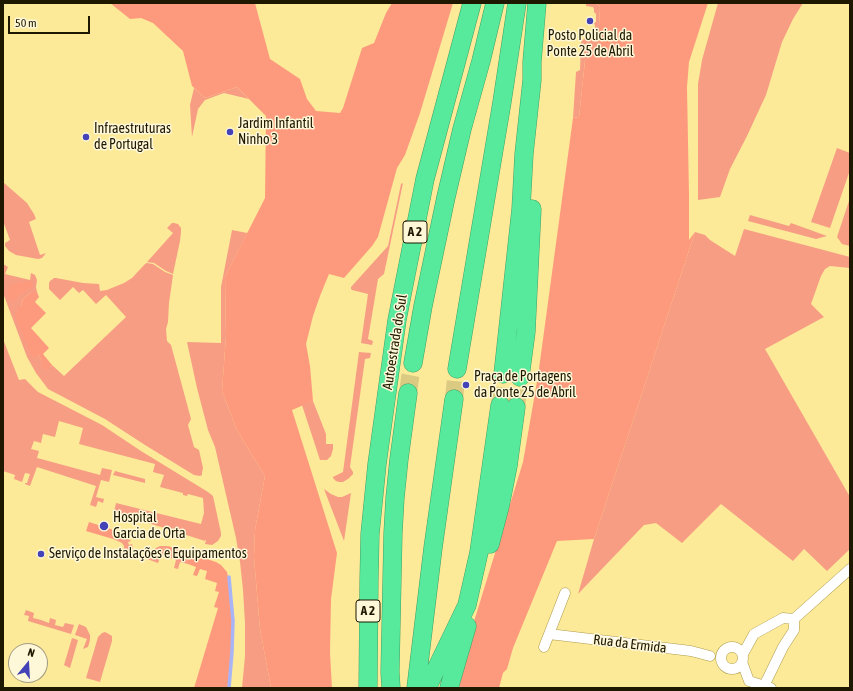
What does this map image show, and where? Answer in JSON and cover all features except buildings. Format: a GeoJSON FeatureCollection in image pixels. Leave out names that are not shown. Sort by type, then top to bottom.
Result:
{"type":"FeatureCollection","features":[{"type":"Feature","properties":{"kind":"highway","name":"Autoestrada do Sul"},"geometry":{"type":"LineString","coordinates":[[368,688],[368,580],[370,534],[381,433],[397,320],[425,179],[472,3]]}},
{"type":"Feature","properties":{"kind":"highway"},"geometry":{"type":"LineString","coordinates":[[413,363],[423,306],[446,197],[495,3]]}},
{"type":"Feature","properties":{"kind":"highway"},"geometry":{"type":"LineString","coordinates":[[458,369],[517,3]]}},
{"type":"Feature","properties":{"kind":"highway"},"geometry":{"type":"LineString","coordinates":[[512,376],[526,332],[539,74],[532,62],[537,3]]}},
{"type":"Feature","properties":{"kind":"highway"},"geometry":{"type":"LineString","coordinates":[[391,688],[390,672],[393,533],[397,475],[408,393]]}},
{"type":"Feature","properties":{"kind":"highway"},"geometry":{"type":"LineString","coordinates":[[416,688],[433,548],[454,399]]}},
{"type":"Feature","properties":{"kind":"highway"},"geometry":{"type":"LineString","coordinates":[[428,688],[467,605],[508,406],[508,466],[500,506],[449,688]]}},
{"type":"Feature","properties":{"kind":"street"},"geometry":{"type":"LineString","coordinates":[[710,656],[726,667],[732,669],[737,668],[754,634],[782,618],[794,619],[850,569]]}},
{"type":"Feature","properties":{"kind":"street"},"geometry":{"type":"LineString","coordinates":[[544,647],[565,593]]}},
{"type":"Feature","properties":{"kind":"street"},"geometry":{"type":"LineString","coordinates":[[710,656],[735,647],[741,651],[748,685],[768,687],[784,647],[794,630],[794,619]]}},
{"type":"Feature","properties":{"kind":"street","name":"Rua da Ermida"},"geometry":{"type":"LineString","coordinates":[[549,634],[691,652],[710,656]]}},
{"type":"Feature","properties":{"kind":"street"},"geometry":{"type":"LineString","coordinates":[[723,664],[722,656],[725,650]]}},
{"type":"Feature","properties":{"kind":"shaded area"},"geometry":{"type":"Polygon","coordinates":[[[110,3],[255,3],[270,59],[300,79],[307,99],[316,111],[340,113],[343,108],[362,48],[374,43],[386,13],[392,3],[453,3],[420,113],[405,155],[397,168],[378,237],[344,278],[329,274],[313,316],[306,344],[310,366],[313,401],[292,410],[337,553],[331,599],[330,653],[332,688],[271,688],[260,629],[254,557],[255,530],[265,476],[237,430],[222,391],[226,336],[225,277],[265,198],[266,116],[237,87],[205,98],[192,86],[183,51],[153,23],[141,18],[130,19],[110,3]]]}},
{"type":"Feature","properties":{"kind":"shaded area"},"geometry":{"type":"Polygon","coordinates":[[[586,3],[596,3],[600,7],[598,47],[585,61],[579,117],[573,118],[576,72],[580,70],[581,42],[585,38],[592,38],[595,36],[594,23],[596,22],[596,14],[593,7],[586,6],[586,3]]]}},
{"type":"Feature","properties":{"kind":"shaded area"},"geometry":{"type":"Polygon","coordinates":[[[596,3],[708,3],[689,62],[687,87],[689,240],[695,232],[594,539],[557,541],[513,648],[507,669],[503,673],[499,688],[461,688],[458,686],[468,641],[523,462],[538,376],[573,118],[579,117],[585,61],[598,46],[600,7],[596,3]]]}},
{"type":"Feature","properties":{"kind":"shaded area"},"geometry":{"type":"Polygon","coordinates":[[[718,3],[803,3],[793,19],[782,42],[766,95],[730,169],[720,197],[698,200],[698,84],[702,60],[718,3]]]}},
{"type":"Feature","properties":{"kind":"shaded area"},"geometry":{"type":"Polygon","coordinates":[[[237,87],[249,99],[224,93],[205,100],[198,109],[192,137],[190,105],[194,88],[205,98],[237,87]]]}},
{"type":"Feature","properties":{"kind":"shaded area"},"geometry":{"type":"Polygon","coordinates":[[[837,148],[850,153],[850,170],[830,228],[811,222],[837,148]]]}},
{"type":"Feature","properties":{"kind":"shaded area"},"geometry":{"type":"Polygon","coordinates":[[[3,182],[27,203],[34,214],[36,219],[29,222],[40,255],[46,253],[42,258],[38,259],[16,255],[9,251],[5,246],[5,243],[10,240],[3,221],[3,182]]]}},
{"type":"Feature","properties":{"kind":"shaded area"},"geometry":{"type":"Polygon","coordinates":[[[403,183],[384,274],[378,279],[368,339],[373,341],[372,345],[361,343],[368,294],[352,290],[351,287],[388,246],[401,184],[403,183]]]}},
{"type":"Feature","properties":{"kind":"shaded area"},"geometry":{"type":"Polygon","coordinates":[[[850,198],[850,246],[842,244],[837,237],[850,198]]]}},
{"type":"Feature","properties":{"kind":"shaded area"},"geometry":{"type":"Polygon","coordinates":[[[750,215],[789,226],[791,223],[827,236],[816,239],[748,221],[750,215]]]}},
{"type":"Feature","properties":{"kind":"shaded area"},"geometry":{"type":"Polygon","coordinates":[[[172,223],[178,224],[181,228],[180,241],[173,274],[154,263],[147,262],[173,233],[167,228],[172,223]]]}},
{"type":"Feature","properties":{"kind":"shaded area"},"geometry":{"type":"Polygon","coordinates":[[[744,229],[850,257],[850,268],[830,266],[825,269],[821,276],[811,304],[824,317],[765,349],[850,497],[850,549],[827,571],[804,549],[793,561],[721,504],[682,543],[656,523],[644,525],[578,594],[594,539],[695,232],[705,235],[710,240],[735,256],[744,229]]]}},
{"type":"Feature","properties":{"kind":"shaded area"},"geometry":{"type":"Polygon","coordinates":[[[232,230],[247,233],[249,230],[225,277],[226,336],[222,391],[237,430],[265,476],[255,530],[254,557],[260,629],[271,688],[242,688],[245,656],[245,623],[240,562],[215,447],[208,430],[187,342],[221,343],[221,287],[232,230]]]}},
{"type":"Feature","properties":{"kind":"shaded area"},"geometry":{"type":"Polygon","coordinates":[[[147,263],[153,264],[165,272],[173,275],[166,329],[167,341],[171,345],[191,419],[188,425],[194,447],[199,450],[203,468],[202,475],[200,476],[194,475],[105,419],[48,389],[36,373],[27,357],[3,293],[3,264],[8,267],[5,274],[30,280],[31,273],[35,275],[37,280],[37,292],[31,292],[23,299],[21,306],[38,355],[50,367],[52,365],[64,376],[126,317],[106,295],[96,304],[83,290],[79,293],[73,287],[60,300],[49,289],[50,281],[56,278],[83,283],[99,284],[100,291],[107,290],[132,278],[147,263]]]}},
{"type":"Feature","properties":{"kind":"shaded area"},"geometry":{"type":"Polygon","coordinates":[[[20,281],[23,283],[29,281],[33,283],[33,286],[31,289],[27,289],[25,293],[21,293],[14,301],[10,301],[7,293],[8,288],[12,284],[16,284],[20,281]]]}},
{"type":"Feature","properties":{"kind":"shaded area"},"geometry":{"type":"Polygon","coordinates":[[[31,292],[37,292],[39,297],[35,302],[46,313],[31,328],[49,348],[43,354],[52,365],[47,370],[43,369],[41,359],[38,355],[36,357],[32,357],[15,315],[18,308],[21,306],[23,299],[31,292]]]}},
{"type":"Feature","properties":{"kind":"shaded area"},"geometry":{"type":"Polygon","coordinates":[[[3,339],[19,380],[25,379],[38,392],[102,425],[213,496],[221,533],[218,541],[212,545],[205,544],[206,540],[205,541],[114,512],[116,503],[201,524],[204,513],[203,498],[188,494],[187,496],[183,495],[183,493],[160,487],[164,475],[153,472],[155,464],[79,444],[83,428],[59,421],[55,437],[43,434],[41,443],[34,441],[31,449],[39,451],[37,458],[100,475],[102,468],[112,470],[109,482],[101,480],[96,497],[104,499],[103,503],[98,501],[96,507],[90,505],[96,486],[37,467],[30,486],[25,483],[27,483],[30,474],[25,473],[22,482],[14,479],[15,475],[3,471],[3,339]]]}},
{"type":"Feature","properties":{"kind":"shaded area"},"geometry":{"type":"Polygon","coordinates":[[[359,352],[371,353],[370,358],[365,359],[350,467],[353,474],[343,482],[339,482],[333,477],[343,472],[359,352]]]}},
{"type":"Feature","properties":{"kind":"shaded area"},"geometry":{"type":"Polygon","coordinates":[[[313,401],[326,434],[326,444],[333,444],[331,456],[327,460],[320,460],[302,405],[313,401]]]}},
{"type":"Feature","properties":{"kind":"shaded area"},"geometry":{"type":"Polygon","coordinates":[[[115,471],[145,479],[145,483],[113,475],[115,471]]]}},
{"type":"Feature","properties":{"kind":"shaded area"},"geometry":{"type":"Polygon","coordinates":[[[324,489],[338,497],[351,493],[344,541],[324,489]]]}},
{"type":"Feature","properties":{"kind":"shaded area"},"geometry":{"type":"Polygon","coordinates":[[[89,522],[117,531],[120,534],[119,537],[113,539],[86,531],[89,522]]]}},
{"type":"Feature","properties":{"kind":"shaded area"},"geometry":{"type":"Polygon","coordinates":[[[117,531],[125,534],[131,541],[128,542],[129,545],[132,544],[133,549],[130,558],[123,556],[124,546],[122,543],[113,539],[115,538],[117,531]]]}},
{"type":"Feature","properties":{"kind":"shaded area"},"geometry":{"type":"Polygon","coordinates":[[[160,546],[168,546],[166,549],[163,548],[160,552],[167,552],[169,556],[184,556],[188,561],[188,564],[180,562],[178,569],[174,568],[176,560],[161,555],[158,563],[147,559],[150,552],[160,546]]]}},
{"type":"Feature","properties":{"kind":"shaded area"},"geometry":{"type":"Polygon","coordinates":[[[168,546],[216,562],[227,572],[232,621],[232,652],[228,688],[194,688],[218,608],[214,607],[219,592],[215,591],[217,583],[205,579],[207,571],[200,569],[197,576],[193,575],[196,567],[188,564],[188,561],[184,556],[169,556],[167,555],[167,552],[160,552],[158,555],[154,554],[155,550],[160,548],[166,549],[168,546]]]}},
{"type":"Feature","properties":{"kind":"shaded area"},"geometry":{"type":"Polygon","coordinates":[[[26,610],[34,613],[33,618],[49,623],[50,618],[56,620],[55,625],[63,627],[65,623],[74,625],[71,634],[28,621],[29,616],[24,615],[26,610]]]}},
{"type":"Feature","properties":{"kind":"shaded area"},"geometry":{"type":"Polygon","coordinates":[[[79,624],[86,627],[90,635],[88,647],[83,649],[87,639],[75,635],[79,624]]]}},
{"type":"Feature","properties":{"kind":"shaded area"},"geometry":{"type":"Polygon","coordinates":[[[105,632],[112,636],[112,641],[100,682],[86,678],[98,637],[105,632]]]}},
{"type":"Feature","properties":{"kind":"shaded area"},"geometry":{"type":"Polygon","coordinates":[[[72,638],[78,640],[70,668],[64,665],[72,638]]]}},
{"type":"Feature","properties":{"kind":"waterway"},"geometry":{"type":"LineString","coordinates":[[229,577],[233,621],[229,688]]}},
{"type":"Feature","properties":{"kind":"tunnel"},"geometry":{"type":"LineString","coordinates":[[408,393],[413,363]]}},
{"type":"Feature","properties":{"kind":"tunnel"},"geometry":{"type":"LineString","coordinates":[[454,399],[457,369]]}},
{"type":"Feature","properties":{"kind":"tunnel"},"geometry":{"type":"LineString","coordinates":[[500,405],[503,374]]}},
{"type":"Feature","properties":{"kind":"tunnel"},"geometry":{"type":"LineString","coordinates":[[516,407],[520,377]]}},
{"type":"Feature","properties":{"kind":"place","name":"Posto Policial da Ponte 25 de Abril"},"geometry":{"type":"Point","coordinates":[590,21]}},
{"type":"Feature","properties":{"kind":"place","name":"Jardim Infantil Ninho 3"},"geometry":{"type":"Point","coordinates":[230,132]}},
{"type":"Feature","properties":{"kind":"place","name":"Infraestruturas de Portugal"},"geometry":{"type":"Point","coordinates":[86,137]}},
{"type":"Feature","properties":{"kind":"place","name":"Praça de Portagens da Ponte 25 de Abril"},"geometry":{"type":"Point","coordinates":[466,385]}},
{"type":"Feature","properties":{"kind":"place","name":"Hospital Garcia de Orta"},"geometry":{"type":"Point","coordinates":[104,526]}},
{"type":"Feature","properties":{"kind":"place","name":"Serviço de Instalações e Equipamentos"},"geometry":{"type":"Point","coordinates":[41,554]}}]}
